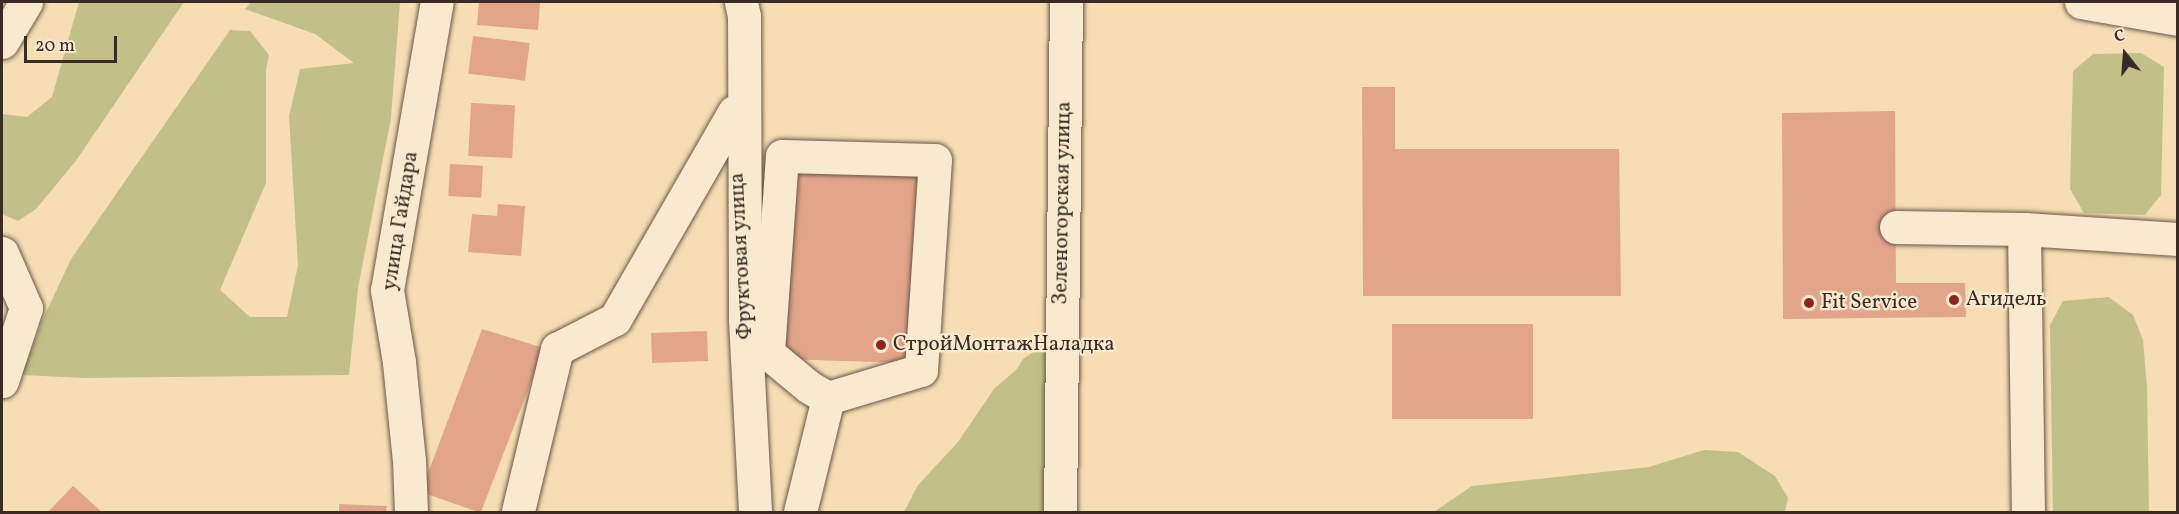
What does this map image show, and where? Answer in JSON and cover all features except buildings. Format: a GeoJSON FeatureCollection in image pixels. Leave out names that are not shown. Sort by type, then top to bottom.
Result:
{"type":"FeatureCollection","features":[{"type":"Feature","properties":{"kind":"street"},"geometry":{"type":"LineString","coordinates":[[2,42],[26,2]]}},
{"type":"Feature","properties":{"kind":"street","name":"улица Гайдара"},"geometry":{"type":"LineString","coordinates":[[411,513],[409,461],[400,373],[387,290],[437,2]]}},
{"type":"Feature","properties":{"kind":"street","name":"Фруктовая улица"},"geometry":{"type":"LineString","coordinates":[[721,2],[730,36],[755,513]]}},
{"type":"Feature","properties":{"kind":"street"},"geometry":{"type":"LineString","coordinates":[[741,2],[744,16],[745,318],[768,353],[809,387],[828,398],[921,370],[935,160],[782,156],[768,353]]}},
{"type":"Feature","properties":{"kind":"street","name":"Зеленогорская улица"},"geometry":{"type":"LineString","coordinates":[[1060,513],[1066,2]]}},
{"type":"Feature","properties":{"kind":"street"},"geometry":{"type":"LineString","coordinates":[[2081,2],[2178,20]]}},
{"type":"Feature","properties":{"kind":"street"},"geometry":{"type":"LineString","coordinates":[[518,512],[557,349],[615,319],[734,112]]}},
{"type":"Feature","properties":{"kind":"street"},"geometry":{"type":"LineString","coordinates":[[1896,227],[2024,229],[2178,239]]}},
{"type":"Feature","properties":{"kind":"street"},"geometry":{"type":"LineString","coordinates":[[2024,229],[2028,513]]}},
{"type":"Feature","properties":{"kind":"street"},"geometry":{"type":"LineString","coordinates":[[2,253],[26,308],[2,381]]}},
{"type":"Feature","properties":{"kind":"street"},"geometry":{"type":"LineString","coordinates":[[800,513],[828,398]]}},
{"type":"Feature","properties":{"kind":"shaded area"},"geometry":{"type":"Polygon","coordinates":[[[79,2],[184,2],[75,162],[36,209],[18,221],[4,215],[2,211],[2,114],[27,117],[52,97],[79,2]]]}},
{"type":"Feature","properties":{"kind":"shaded area"},"geometry":{"type":"Polygon","coordinates":[[[251,2],[400,2],[391,118],[358,288],[349,375],[85,378],[22,375],[43,319],[71,259],[230,30],[250,31],[269,55],[266,70],[266,183],[220,290],[250,317],[287,317],[298,265],[289,116],[300,69],[354,63],[315,34],[245,9],[251,2]]]}},
{"type":"Feature","properties":{"kind":"shaded area"},"geometry":{"type":"Polygon","coordinates":[[[2141,53],[2164,67],[2161,195],[2145,215],[2084,213],[2070,189],[2073,71],[2093,54],[2141,53]]]}},
{"type":"Feature","properties":{"kind":"shaded area"},"geometry":{"type":"Polygon","coordinates":[[[2109,297],[2133,315],[2143,340],[2147,387],[2149,512],[2053,512],[2050,325],[2063,301],[2109,297]]]}},
{"type":"Feature","properties":{"kind":"shaded area"},"geometry":{"type":"Polygon","coordinates":[[[1045,344],[1049,512],[904,512],[918,485],[958,442],[994,389],[1017,369],[1023,359],[1045,344]]]}},
{"type":"Feature","properties":{"kind":"shaded area"},"geometry":{"type":"Polygon","coordinates":[[[1704,450],[1738,452],[1775,476],[1788,498],[1785,512],[1434,512],[1472,486],[1649,467],[1704,450]]]}},
{"type":"Feature","properties":{"kind":"place","name":"Агидель"},"geometry":{"type":"Point","coordinates":[1954,300]}},
{"type":"Feature","properties":{"kind":"place","name":"Fit Service"},"geometry":{"type":"Point","coordinates":[1809,303]}},
{"type":"Feature","properties":{"kind":"place","name":"СтройМонтажНаладка"},"geometry":{"type":"Point","coordinates":[881,345]}}]}
